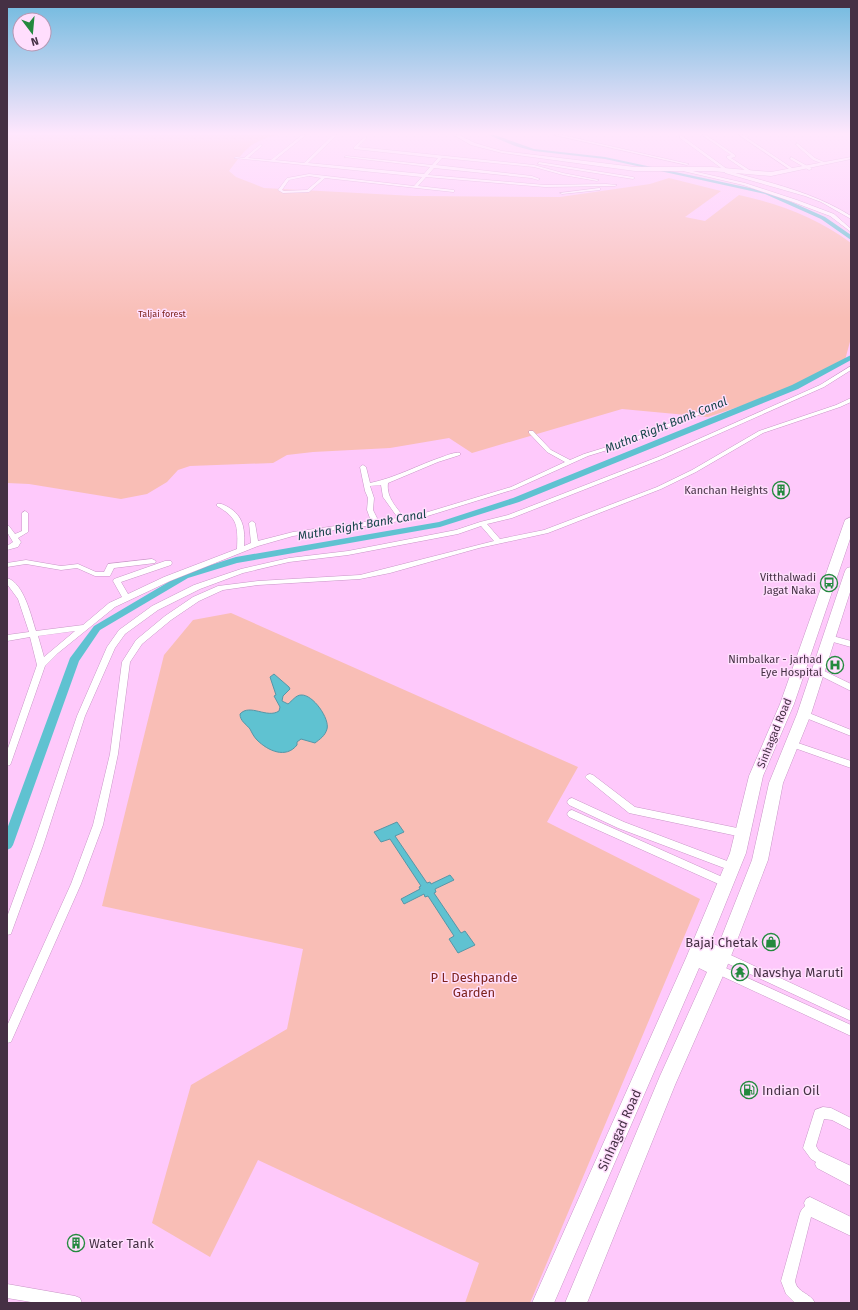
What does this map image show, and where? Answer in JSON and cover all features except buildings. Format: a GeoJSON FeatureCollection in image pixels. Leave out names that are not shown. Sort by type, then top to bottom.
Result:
{"type":"FeatureCollection","features":[{"type":"Feature","properties":{"kind":"main road","name":"Sinhagad Road"},"geometry":{"type":"LineString","coordinates":[[543,1303],[697,952],[738,853],[756,776],[787,704],[848,537],[851,520]]}},
{"type":"Feature","properties":{"kind":"main road","name":"Sinhagad Road"},"geometry":{"type":"LineString","coordinates":[[576,1303],[667,1082],[720,962],[760,860],[776,783],[804,714],[851,571]]}},
{"type":"Feature","properties":{"kind":"main road"},"geometry":{"type":"LineString","coordinates":[[697,952],[720,962]]}},
{"type":"Feature","properties":{"kind":"street"},"geometry":{"type":"LineString","coordinates":[[780,196],[832,215],[851,231]]}},
{"type":"Feature","properties":{"kind":"street"},"geometry":{"type":"LineString","coordinates":[[807,196],[836,208],[851,218]]}},
{"type":"Feature","properties":{"kind":"street"},"geometry":{"type":"LineString","coordinates":[[7,931],[38,846],[80,716],[111,647],[122,632],[155,608],[197,587],[241,571],[289,560],[348,553],[458,532],[482,523],[510,517],[660,458],[822,386],[851,368]]}},
{"type":"Feature","properties":{"kind":"street"},"geometry":{"type":"LineString","coordinates":[[7,1038],[76,884],[98,825],[114,754],[126,662],[139,642],[168,618],[196,600],[220,588],[258,583],[360,577],[498,541],[546,532],[652,491],[694,471],[761,432],[838,406],[851,400]]}},
{"type":"Feature","properties":{"kind":"street"},"geometry":{"type":"LineString","coordinates":[[7,763],[10,747],[41,665],[54,651],[112,605],[166,579],[256,544],[293,534],[419,517],[513,488],[570,462],[625,443],[697,414]]}},
{"type":"Feature","properties":{"kind":"street"},"geometry":{"type":"LineString","coordinates":[[531,432],[549,450],[570,462]]}},
{"type":"Feature","properties":{"kind":"street"},"geometry":{"type":"LineString","coordinates":[[367,485],[385,482],[429,463],[458,454]]}},
{"type":"Feature","properties":{"kind":"street"},"geometry":{"type":"LineString","coordinates":[[363,467],[371,498],[370,510],[376,524]]}},
{"type":"Feature","properties":{"kind":"street"},"geometry":{"type":"LineString","coordinates":[[385,482],[383,488],[385,493],[403,520]]}},
{"type":"Feature","properties":{"kind":"street"},"geometry":{"type":"LineString","coordinates":[[219,505],[234,513],[238,519],[241,536],[240,550]]}},
{"type":"Feature","properties":{"kind":"street"},"geometry":{"type":"LineString","coordinates":[[13,537],[25,532],[25,513]]}},
{"type":"Feature","properties":{"kind":"street"},"geometry":{"type":"LineString","coordinates":[[252,523],[256,544]]}},
{"type":"Feature","properties":{"kind":"street"},"geometry":{"type":"LineString","coordinates":[[482,523],[498,541]]}},
{"type":"Feature","properties":{"kind":"street"},"geometry":{"type":"LineString","coordinates":[[7,528],[17,542],[7,548]]}},
{"type":"Feature","properties":{"kind":"street"},"geometry":{"type":"LineString","coordinates":[[7,565],[26,562],[61,568],[78,566],[95,574],[106,574],[111,566],[152,561]]}},
{"type":"Feature","properties":{"kind":"street"},"geometry":{"type":"LineString","coordinates":[[127,599],[118,581],[168,563]]}},
{"type":"Feature","properties":{"kind":"street"},"geometry":{"type":"LineString","coordinates":[[7,580],[11,583],[22,600],[40,653],[41,665]]}},
{"type":"Feature","properties":{"kind":"street"},"geometry":{"type":"LineString","coordinates":[[7,638],[85,627]]}},
{"type":"Feature","properties":{"kind":"street"},"geometry":{"type":"LineString","coordinates":[[829,638],[851,644]]}},
{"type":"Feature","properties":{"kind":"street"},"geometry":{"type":"LineString","coordinates":[[818,671],[851,688]]}},
{"type":"Feature","properties":{"kind":"street"},"geometry":{"type":"LineString","coordinates":[[804,714],[851,733]]}},
{"type":"Feature","properties":{"kind":"street"},"geometry":{"type":"LineString","coordinates":[[792,744],[851,765]]}},
{"type":"Feature","properties":{"kind":"street"},"geometry":{"type":"LineString","coordinates":[[590,777],[632,810],[742,833]]}},
{"type":"Feature","properties":{"kind":"street"},"geometry":{"type":"LineString","coordinates":[[572,802],[621,825],[732,867]]}},
{"type":"Feature","properties":{"kind":"street"},"geometry":{"type":"LineString","coordinates":[[572,814],[726,883]]}},
{"type":"Feature","properties":{"kind":"street"},"geometry":{"type":"LineString","coordinates":[[720,962],[851,1016]]}},
{"type":"Feature","properties":{"kind":"street"},"geometry":{"type":"LineString","coordinates":[[720,962],[851,1031]]}},
{"type":"Feature","properties":{"kind":"street"},"geometry":{"type":"LineString","coordinates":[[851,1124],[828,1113],[823,1112],[819,1114],[809,1148],[815,1155],[851,1172]]}},
{"type":"Feature","properties":{"kind":"street"},"geometry":{"type":"LineString","coordinates":[[821,1164],[851,1180]]}},
{"type":"Feature","properties":{"kind":"street"},"geometry":{"type":"LineString","coordinates":[[810,1203],[851,1224]]}},
{"type":"Feature","properties":{"kind":"street"},"geometry":{"type":"LineString","coordinates":[[808,1303],[795,1296],[789,1289],[788,1281],[806,1214],[809,1211],[813,1211],[851,1230]]}},
{"type":"Feature","properties":{"kind":"street"},"geometry":{"type":"LineString","coordinates":[[7,1291],[75,1303]]}},
{"type":"Feature","properties":{"kind":"green space","name":"Taljai forest"},"geometry":{"type":"Polygon","coordinates":[[[7,196],[714,196],[685,217],[705,221],[738,196],[743,196],[769,203],[812,219],[851,243],[851,338],[845,360],[825,373],[744,405],[708,417],[622,409],[472,453],[449,438],[390,448],[313,452],[287,455],[273,463],[190,466],[178,470],[167,482],[147,494],[121,499],[29,484],[7,483],[7,196]]]}},
{"type":"Feature","properties":{"kind":"green space","name":"P L Deshpande Garden"},"geometry":{"type":"Polygon","coordinates":[[[231,613],[578,767],[547,822],[700,899],[530,1303],[465,1303],[479,1263],[258,1160],[210,1257],[152,1223],[191,1085],[287,1029],[303,949],[102,906],[164,655],[193,620],[231,613]]]}},
{"type":"Feature","properties":{"kind":"shaded area"},"geometry":{"type":"Polygon","coordinates":[[[274,674],[290,689],[283,696],[282,701],[288,704],[294,698],[301,695],[311,698],[320,708],[326,719],[327,729],[324,735],[315,743],[301,739],[297,742],[297,745],[293,749],[288,752],[277,752],[261,744],[242,721],[240,714],[244,711],[254,710],[274,713],[279,711],[280,707],[274,696],[276,695],[270,677],[274,674]]]}},
{"type":"Feature","properties":{"kind":"shaded area"},"geometry":{"type":"Polygon","coordinates":[[[397,822],[404,832],[395,836],[427,883],[430,882],[431,884],[450,875],[454,880],[435,889],[436,892],[434,893],[461,933],[465,931],[475,945],[458,953],[449,939],[454,936],[428,896],[425,897],[424,894],[404,904],[401,899],[420,889],[419,887],[421,886],[390,839],[381,842],[374,832],[397,822]]]}},
{"type":"Feature","properties":{"kind":"waterway","name":"Mutha Right Bank Canal"},"geometry":{"type":"LineString","coordinates":[[774,196],[823,218],[851,238]]}},
{"type":"Feature","properties":{"kind":"waterway","name":"Mutha Right Bank Canal"},"geometry":{"type":"LineString","coordinates":[[7,845],[74,660],[97,628],[185,576],[236,560],[440,524],[516,500],[795,387],[851,357]]}},
{"type":"Feature","properties":{"kind":"place","name":"Kanchan Heights"},"geometry":{"type":"Point","coordinates":[781,490]}},
{"type":"Feature","properties":{"kind":"place","name":"Vitthalwadi Jagat Naka"},"geometry":{"type":"Point","coordinates":[829,583]}},
{"type":"Feature","properties":{"kind":"place","name":"Nimbalkar - jarhad Eye Hospital"},"geometry":{"type":"Point","coordinates":[835,665]}},
{"type":"Feature","properties":{"kind":"place","name":"Bajaj Chetak"},"geometry":{"type":"Point","coordinates":[771,942]}},
{"type":"Feature","properties":{"kind":"place","name":"Navshya Maruti"},"geometry":{"type":"Point","coordinates":[740,972]}},
{"type":"Feature","properties":{"kind":"place","name":"Indian Oil"},"geometry":{"type":"Point","coordinates":[749,1090]}},
{"type":"Feature","properties":{"kind":"place","name":"Water Tank"},"geometry":{"type":"Point","coordinates":[76,1243]}}]}
